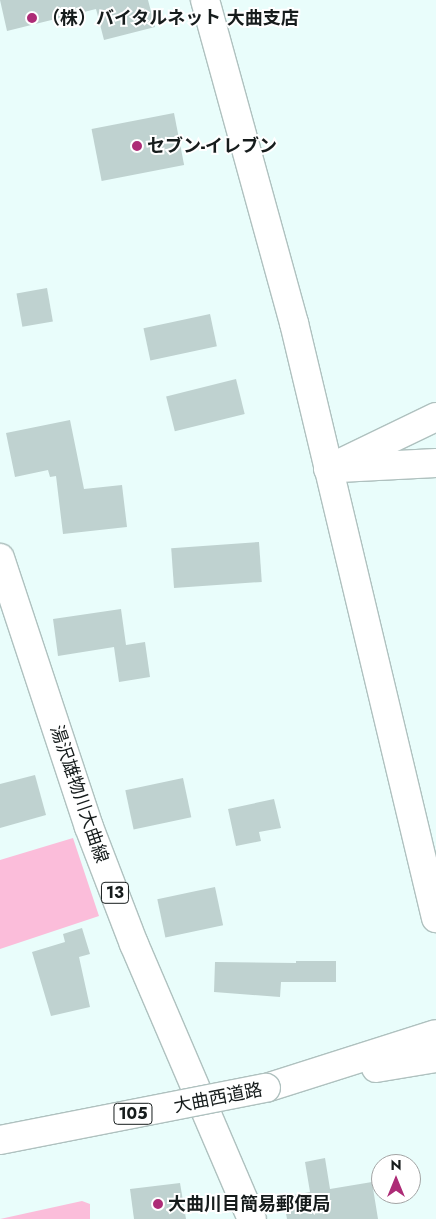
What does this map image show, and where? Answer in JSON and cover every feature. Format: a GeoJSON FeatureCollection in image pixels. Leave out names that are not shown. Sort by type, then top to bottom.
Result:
{"type":"FeatureCollection","features":[{"type":"Feature","properties":{"kind":"main road"},"geometry":{"type":"LineString","coordinates":[[205,0],[294,322],[436,918]]}},
{"type":"Feature","properties":{"kind":"main road"},"geometry":{"type":"LineString","coordinates":[[328,469],[436,417]]}},
{"type":"Feature","properties":{"kind":"main road"},"geometry":{"type":"LineString","coordinates":[[328,469],[436,463]]}},
{"type":"Feature","properties":{"kind":"main road","name":"湯沢雄物川大曲線"},"geometry":{"type":"LineString","coordinates":[[0,558],[93,836],[149,980],[252,1219]]}},
{"type":"Feature","properties":{"kind":"main road"},"geometry":{"type":"LineString","coordinates":[[266,1088],[436,1034]]}},
{"type":"Feature","properties":{"kind":"main road","name":"大曲西道路"},"geometry":{"type":"LineString","coordinates":[[0,1140],[266,1088],[436,1058]]}},
{"type":"Feature","properties":{"kind":"shaded area"},"geometry":{"type":"Polygon","coordinates":[[[73,838],[99,916],[0,949],[0,860],[73,838]]]}},
{"type":"Feature","properties":{"kind":"shaded area"},"geometry":{"type":"Polygon","coordinates":[[[82,1201],[90,1204],[90,1219],[0,1219],[82,1201]]]}},
{"type":"Feature","properties":{"kind":"building","name":"（株）バイタルネット 大曲支店"},"geometry":{"type":"Polygon","coordinates":[[[0,0],[148,0],[155,27],[104,40],[96,9],[7,31],[0,0]]]}},
{"type":"Feature","properties":{"kind":"building","name":"セブン-イレブン"},"geometry":{"type":"Polygon","coordinates":[[[174,113],[184,165],[102,181],[92,129],[174,113]]]}},
{"type":"Feature","properties":{"kind":"building"},"geometry":{"type":"Polygon","coordinates":[[[47,288],[53,321],[22,327],[16,293],[47,288]]]}},
{"type":"Feature","properties":{"kind":"building"},"geometry":{"type":"Polygon","coordinates":[[[210,314],[217,346],[150,360],[143,328],[210,314]]]}},
{"type":"Feature","properties":{"kind":"building"},"geometry":{"type":"Polygon","coordinates":[[[236,379],[245,414],[175,431],[166,396],[236,379]]]}},
{"type":"Feature","properties":{"kind":"building"},"geometry":{"type":"Polygon","coordinates":[[[70,420],[84,489],[122,485],[127,527],[63,534],[56,476],[50,477],[48,470],[15,477],[6,433],[70,420]]]}},
{"type":"Feature","properties":{"kind":"building"},"geometry":{"type":"Polygon","coordinates":[[[259,542],[262,582],[174,588],[171,548],[259,542]]]}},
{"type":"Feature","properties":{"kind":"building"},"geometry":{"type":"Polygon","coordinates":[[[121,609],[126,645],[145,642],[150,677],[119,682],[114,647],[58,656],[53,619],[121,609]]]}},
{"type":"Feature","properties":{"kind":"building"},"geometry":{"type":"Polygon","coordinates":[[[35,775],[46,815],[0,828],[0,784],[35,775]]]}},
{"type":"Feature","properties":{"kind":"building"},"geometry":{"type":"Polygon","coordinates":[[[183,778],[191,817],[134,829],[125,790],[183,778]]]}},
{"type":"Feature","properties":{"kind":"building"},"geometry":{"type":"Polygon","coordinates":[[[274,799],[281,828],[259,832],[261,841],[236,846],[228,809],[274,799]]]}},
{"type":"Feature","properties":{"kind":"building"},"geometry":{"type":"Polygon","coordinates":[[[215,887],[223,925],[165,937],[157,899],[215,887]]]}},
{"type":"Feature","properties":{"kind":"building"},"geometry":{"type":"Polygon","coordinates":[[[82,928],[90,954],[79,957],[90,1007],[51,1016],[32,952],[65,942],[63,934],[82,928]]]}},
{"type":"Feature","properties":{"kind":"building"},"geometry":{"type":"Polygon","coordinates":[[[296,961],[336,961],[336,982],[281,982],[280,997],[214,992],[215,962],[296,963],[296,961]]]}},
{"type":"Feature","properties":{"kind":"building"},"geometry":{"type":"Polygon","coordinates":[[[325,1158],[330,1189],[371,1182],[371,1204],[376,1204],[378,1219],[287,1219],[283,1197],[310,1192],[305,1162],[325,1158]]]}},
{"type":"Feature","properties":{"kind":"building"},"geometry":{"type":"Polygon","coordinates":[[[180,1183],[186,1219],[134,1219],[130,1189],[180,1183]]]}},
{"type":"Feature","properties":{"kind":"place","name":"（株）バイタルネット 大曲支店"},"geometry":{"type":"Point","coordinates":[32,18]}},
{"type":"Feature","properties":{"kind":"place","name":"セブン-イレブン"},"geometry":{"type":"Point","coordinates":[137,146]}},
{"type":"Feature","properties":{"kind":"place","name":"大曲川目簡易郵便局"},"geometry":{"type":"Point","coordinates":[158,1204]}}]}
